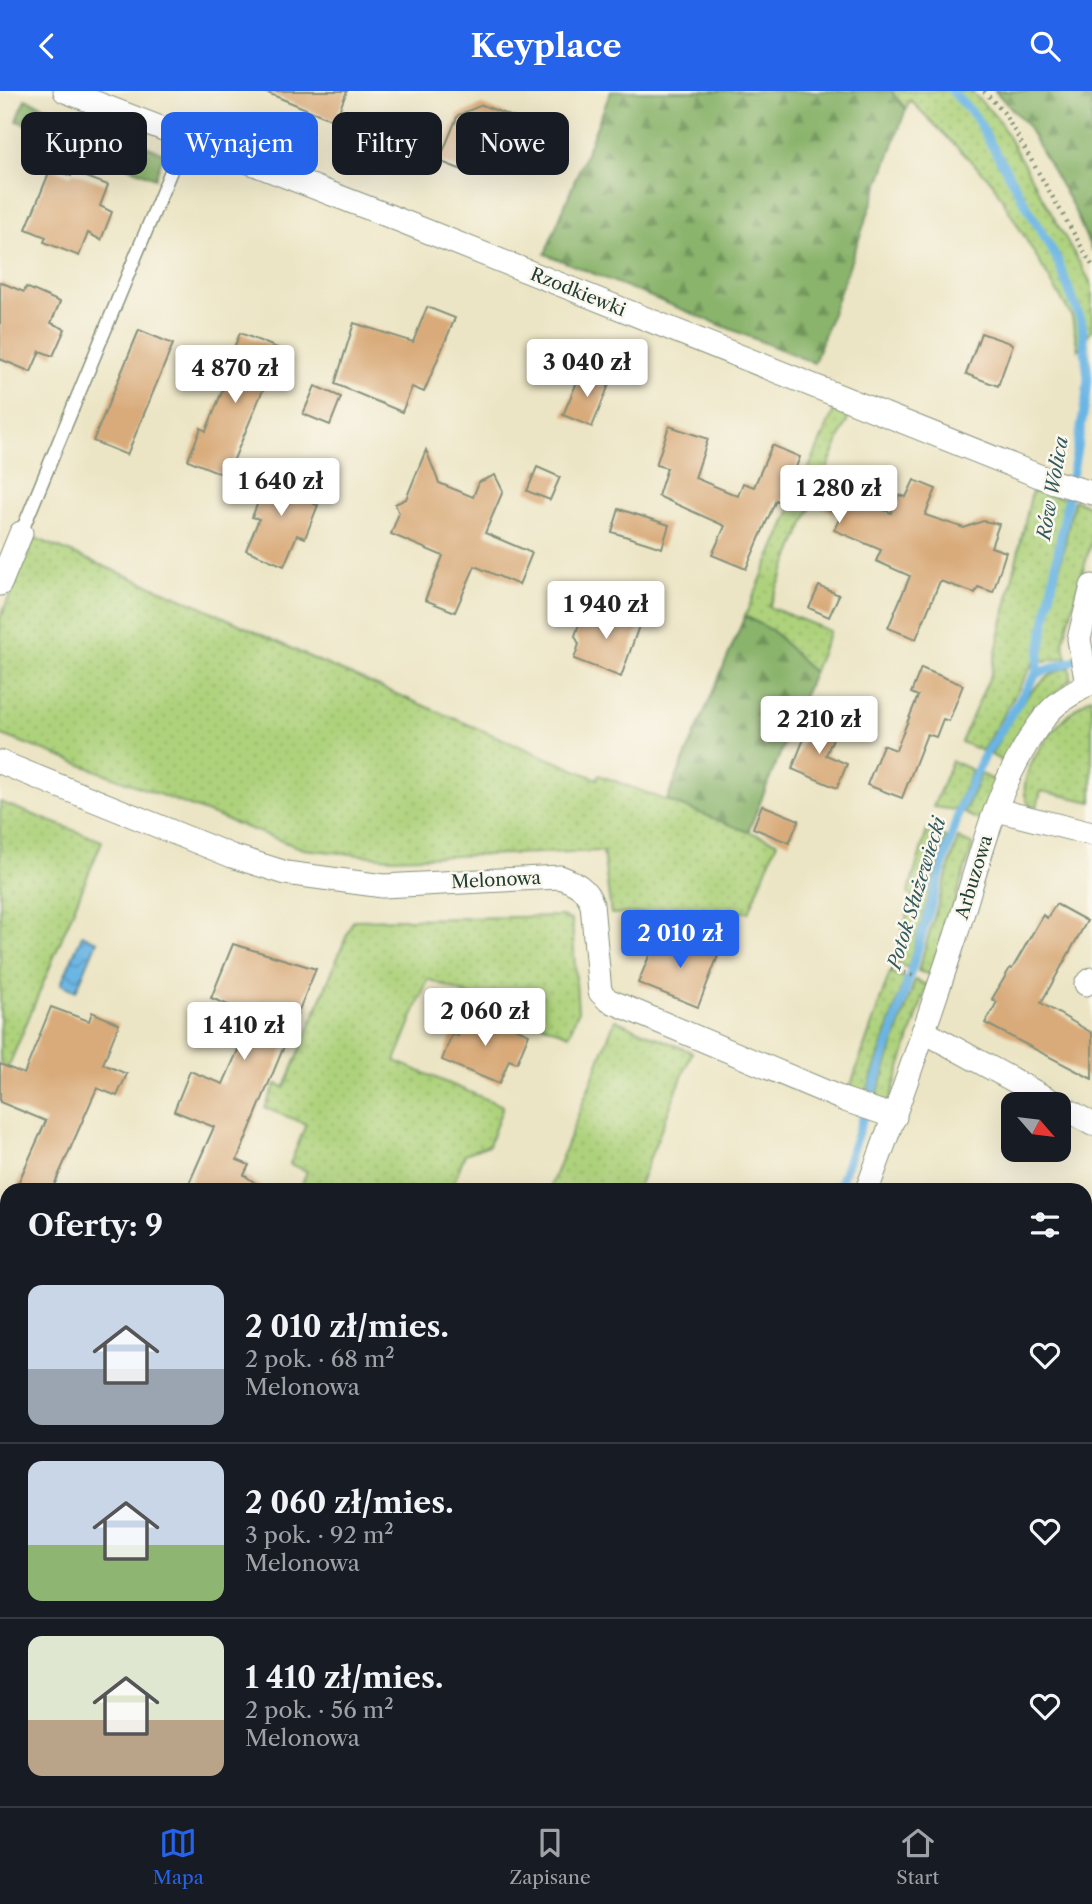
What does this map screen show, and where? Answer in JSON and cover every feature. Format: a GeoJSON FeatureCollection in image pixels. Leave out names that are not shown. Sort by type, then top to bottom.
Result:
{"type":"FeatureCollection","features":[{"type":"Feature","properties":{"kind":"street","name":"Rzodkiewki"},"geometry":{"type":"LineString","coordinates":[[65,91],[161,128]]}},
{"type":"Feature","properties":{"kind":"street","name":"Rzodkiewki"},"geometry":{"type":"LineString","coordinates":[[281,175],[1054,482],[1092,493]]}},
{"type":"Feature","properties":{"kind":"street"},"geometry":{"type":"LineString","coordinates":[[0,584],[21,533]]}},
{"type":"Feature","properties":{"kind":"street","name":"Arbuzowa"},"geometry":{"type":"LineString","coordinates":[[869,1183],[997,810],[1025,748],[1045,716],[1059,702],[1088,682],[1079,639],[1092,586]]}},
{"type":"Feature","properties":{"kind":"street","name":"Melonowa"},"geometry":{"type":"LineString","coordinates":[[0,762],[232,856],[286,873],[383,886],[560,877],[573,882],[588,893],[592,904],[600,992],[608,1000],[845,1100],[890,1116]]}},
{"type":"Feature","properties":{"kind":"street"},"geometry":{"type":"LineString","coordinates":[[997,810],[1092,834]]}},
{"type":"Feature","properties":{"kind":"street"},"geometry":{"type":"LineString","coordinates":[[923,1031],[1034,1092]]}},
{"type":"Feature","properties":{"kind":"street"},"geometry":{"type":"LineString","coordinates":[[1071,1112],[1092,1124]]}},
{"type":"Feature","properties":{"kind":"lane"},"geometry":{"type":"LineString","coordinates":[[21,533],[169,175]]}},
{"type":"Feature","properties":{"kind":"path"},"geometry":{"type":"LineString","coordinates":[[984,91],[1004,113],[1092,265]]}},
{"type":"Feature","properties":{"kind":"green space"},"geometry":{"type":"Polygon","coordinates":[[[611,91],[891,91],[906,109],[814,363],[545,254],[611,91]]]}},
{"type":"Feature","properties":{"kind":"green space"},"geometry":{"type":"Polygon","coordinates":[[[891,91],[971,91],[998,119],[1092,285],[1092,329],[1078,350],[1072,317],[992,182],[910,100],[906,109],[891,91]]]}},
{"type":"Feature","properties":{"kind":"green space"},"geometry":{"type":"Polygon","coordinates":[[[995,91],[1092,91],[1092,251],[1073,207],[1026,124],[995,91]]]}},
{"type":"Feature","properties":{"kind":"green space"},"geometry":{"type":"Polygon","coordinates":[[[25,99],[58,112],[21,112],[21,123],[17,121],[25,99]]]}},
{"type":"Feature","properties":{"kind":"green space"},"geometry":{"type":"Polygon","coordinates":[[[147,146],[161,152],[161,161],[155,178],[147,175],[147,146]]]}},
{"type":"Feature","properties":{"kind":"green space"},"geometry":{"type":"Polygon","coordinates":[[[834,410],[849,416],[769,607],[830,631],[813,673],[773,631],[745,616],[834,410]]]}},
{"type":"Feature","properties":{"kind":"green space"},"geometry":{"type":"Polygon","coordinates":[[[1032,491],[1068,499],[1036,659],[982,751],[961,742],[991,674],[1032,491]]]}},
{"type":"Feature","properties":{"kind":"green space"},"geometry":{"type":"Polygon","coordinates":[[[1074,500],[1092,507],[1092,539],[1063,642],[1067,657],[1045,661],[1040,658],[1074,500]]]}},
{"type":"Feature","properties":{"kind":"green space"},"geometry":{"type":"Polygon","coordinates":[[[35,538],[198,605],[316,660],[597,779],[599,775],[777,842],[749,912],[611,914],[603,851],[390,858],[303,849],[0,734],[0,618],[35,538]]]}},
{"type":"Feature","properties":{"kind":"green space"},"geometry":{"type":"Polygon","coordinates":[[[745,616],[773,631],[813,673],[748,832],[667,800],[745,616]]]}},
{"type":"Feature","properties":{"kind":"green space"},"geometry":{"type":"Polygon","coordinates":[[[1070,666],[1071,679],[1037,709],[1006,763],[991,755],[1014,715],[1032,691],[1043,680],[1070,666]]]}},
{"type":"Feature","properties":{"kind":"green space"},"geometry":{"type":"Polygon","coordinates":[[[1092,697],[1092,802],[1041,791],[1037,807],[1030,806],[1025,793],[1026,777],[1032,761],[1054,729],[1092,697]]]}},
{"type":"Feature","properties":{"kind":"green space"},"geometry":{"type":"Polygon","coordinates":[[[952,761],[972,770],[955,810],[933,807],[952,761]]]}},
{"type":"Feature","properties":{"kind":"green space"},"geometry":{"type":"Polygon","coordinates":[[[981,774],[998,782],[980,821],[964,813],[981,774]]]}},
{"type":"Feature","properties":{"kind":"green space"},"geometry":{"type":"Polygon","coordinates":[[[0,802],[102,841],[8,1068],[0,1064],[0,802]]]}},
{"type":"Feature","properties":{"kind":"green space"},"geometry":{"type":"Polygon","coordinates":[[[927,830],[946,837],[908,968],[893,962],[913,896],[908,894],[927,830]]]}},
{"type":"Feature","properties":{"kind":"green space"},"geometry":{"type":"Polygon","coordinates":[[[958,838],[973,845],[931,975],[918,971],[958,838]]]}},
{"type":"Feature","properties":{"kind":"green space"},"geometry":{"type":"Polygon","coordinates":[[[562,916],[572,921],[578,1011],[569,1035],[428,979],[395,1061],[503,1106],[489,1145],[465,1154],[454,1183],[302,1183],[307,1171],[290,1164],[306,1124],[265,1108],[276,1084],[285,1087],[353,920],[562,916]]]}},
{"type":"Feature","properties":{"kind":"green space"},"geometry":{"type":"Polygon","coordinates":[[[890,972],[905,978],[866,1094],[850,1088],[890,972]]]}},
{"type":"Feature","properties":{"kind":"green space"},"geometry":{"type":"Polygon","coordinates":[[[915,980],[927,985],[889,1102],[876,1098],[915,980]]]}},
{"type":"Feature","properties":{"kind":"green space"},"geometry":{"type":"Polygon","coordinates":[[[615,1020],[692,1052],[640,1183],[552,1183],[615,1020]]]}},
{"type":"Feature","properties":{"kind":"water"},"geometry":{"type":"Polygon","coordinates":[[[82,935],[97,941],[76,991],[61,984],[82,935]]]}},
{"type":"Feature","properties":{"kind":"building"},"geometry":{"type":"Polygon","coordinates":[[[263,91],[347,91],[339,112],[332,112],[332,120],[263,91]]]}},
{"type":"Feature","properties":{"kind":"building"},"geometry":{"type":"Polygon","coordinates":[[[482,105],[500,112],[465,112],[482,105]]]}},
{"type":"Feature","properties":{"kind":"building"},"geometry":{"type":"Polygon","coordinates":[[[456,120],[456,168],[442,162],[442,154],[456,120]]]}},
{"type":"Feature","properties":{"kind":"building"},"geometry":{"type":"Polygon","coordinates":[[[48,175],[81,175],[108,185],[100,206],[112,212],[101,240],[88,233],[79,256],[44,242],[46,237],[26,229],[48,175]]]}},
{"type":"Feature","properties":{"kind":"building"},"geometry":{"type":"Polygon","coordinates":[[[0,282],[24,292],[26,287],[60,302],[51,323],[65,329],[53,356],[40,351],[31,372],[0,359],[0,282]]]}},
{"type":"Feature","properties":{"kind":"building"},"geometry":{"type":"Polygon","coordinates":[[[427,307],[455,318],[424,392],[412,387],[402,412],[335,384],[354,323],[413,342],[427,307]]]}},
{"type":"Feature","properties":{"kind":"building"},"geometry":{"type":"Polygon","coordinates":[[[139,330],[173,344],[127,455],[93,441],[139,330]]]}},
{"type":"Feature","properties":{"kind":"building"},"geometry":{"type":"Polygon","coordinates":[[[240,333],[280,349],[227,476],[188,460],[201,428],[206,431],[232,367],[227,365],[240,333]]]}},
{"type":"Feature","properties":{"kind":"building"},"geometry":{"type":"Polygon","coordinates":[[[981,333],[1013,344],[998,386],[966,374],[981,333]]]}},
{"type":"Feature","properties":{"kind":"building"},"geometry":{"type":"Polygon","coordinates":[[[582,370],[610,382],[592,427],[563,415],[582,370]]]}},
{"type":"Feature","properties":{"kind":"building"},"geometry":{"type":"Polygon","coordinates":[[[315,386],[341,397],[330,425],[303,414],[315,386]]]}},
{"type":"Feature","properties":{"kind":"building"},"geometry":{"type":"Polygon","coordinates":[[[669,426],[708,439],[695,478],[738,496],[743,483],[754,487],[772,445],[800,457],[794,472],[891,513],[899,495],[906,497],[914,480],[936,489],[925,515],[964,528],[983,521],[999,524],[991,547],[1006,552],[993,592],[978,587],[975,593],[940,581],[916,639],[888,628],[910,576],[876,561],[881,550],[834,530],[841,515],[786,492],[781,503],[776,500],[746,569],[712,555],[725,526],[658,496],[667,468],[656,465],[669,426]]]}},
{"type":"Feature","properties":{"kind":"building"},"geometry":{"type":"Polygon","coordinates":[[[426,450],[439,483],[473,497],[479,482],[495,475],[503,491],[485,533],[532,553],[519,585],[475,566],[455,612],[425,600],[443,556],[391,534],[399,513],[395,504],[406,499],[426,450]]]}},
{"type":"Feature","properties":{"kind":"building"},"geometry":{"type":"Polygon","coordinates":[[[537,467],[560,477],[550,500],[527,491],[537,467]]]}},
{"type":"Feature","properties":{"kind":"building"},"geometry":{"type":"Polygon","coordinates":[[[270,473],[318,493],[314,504],[318,505],[305,538],[297,535],[284,566],[246,550],[259,519],[252,517],[270,473]]]}},
{"type":"Feature","properties":{"kind":"building"},"geometry":{"type":"Polygon","coordinates":[[[619,509],[669,525],[662,548],[612,532],[619,509]]]}},
{"type":"Feature","properties":{"kind":"building"},"geometry":{"type":"Polygon","coordinates":[[[819,586],[839,595],[829,617],[809,608],[819,586]]]}},
{"type":"Feature","properties":{"kind":"building"},"geometry":{"type":"Polygon","coordinates":[[[593,607],[640,623],[621,677],[574,659],[579,644],[575,636],[579,624],[588,620],[593,607]]]}},
{"type":"Feature","properties":{"kind":"building"},"geometry":{"type":"Polygon","coordinates":[[[921,668],[963,685],[949,721],[943,719],[936,737],[927,734],[902,798],[867,785],[883,745],[896,750],[918,696],[911,693],[921,668]]]}},
{"type":"Feature","properties":{"kind":"building"},"geometry":{"type":"Polygon","coordinates":[[[811,721],[836,731],[826,755],[847,764],[837,788],[792,769],[811,721]]]}},
{"type":"Feature","properties":{"kind":"building"},"geometry":{"type":"Polygon","coordinates":[[[762,805],[799,820],[789,843],[753,828],[762,805]]]}},
{"type":"Feature","properties":{"kind":"building"},"geometry":{"type":"Polygon","coordinates":[[[1056,904],[1087,921],[1041,1003],[1092,1033],[1092,1079],[985,1023],[997,1002],[992,999],[1010,968],[1012,969],[1043,915],[1047,918],[1056,904]]]}},
{"type":"Feature","properties":{"kind":"building"},"geometry":{"type":"Polygon","coordinates":[[[695,938],[721,948],[698,1007],[638,983],[656,939],[689,953],[695,938]]]}},
{"type":"Feature","properties":{"kind":"building"},"geometry":{"type":"Polygon","coordinates":[[[233,944],[316,969],[237,1160],[249,1165],[244,1175],[255,1183],[189,1183],[214,1127],[174,1111],[190,1071],[223,1084],[242,1041],[248,1013],[211,998],[233,944]]]}},
{"type":"Feature","properties":{"kind":"building"},"geometry":{"type":"Polygon","coordinates":[[[51,1007],[89,1021],[92,1012],[119,1024],[103,1064],[127,1074],[117,1096],[97,1088],[55,1183],[18,1183],[46,1121],[0,1102],[0,1064],[24,1074],[51,1007]]]}},
{"type":"Feature","properties":{"kind":"building"},"geometry":{"type":"Polygon","coordinates":[[[467,1015],[499,1028],[501,1022],[529,1034],[517,1063],[509,1060],[499,1084],[442,1060],[452,1034],[458,1036],[467,1015]]]}},
{"type":"Feature","properties":{"kind":"waterway","name":"Rów Wolica"},"geometry":{"type":"LineString","coordinates":[[952,91],[975,116],[1057,259],[1082,323],[1088,378],[1086,399],[1036,674]]}},
{"type":"Feature","properties":{"kind":"waterway","name":"Potok Służewiecki"},"geometry":{"type":"LineString","coordinates":[[840,1183],[891,1037],[960,808],[983,758],[1036,674],[1080,658]]}}]}
